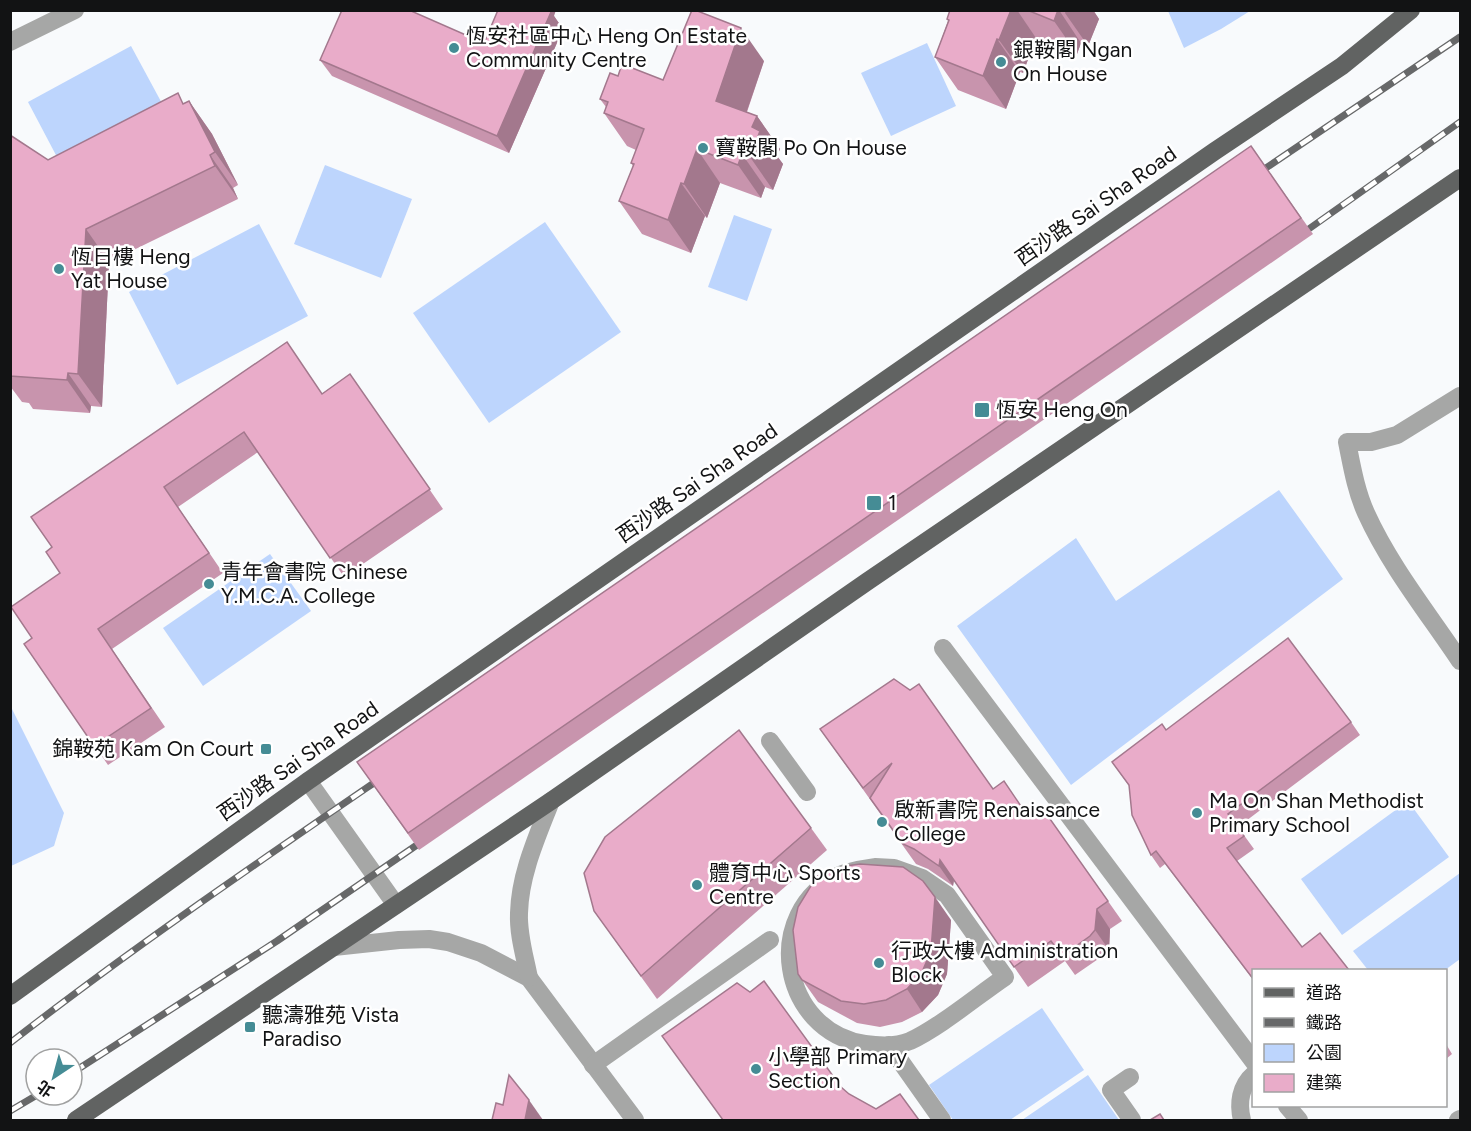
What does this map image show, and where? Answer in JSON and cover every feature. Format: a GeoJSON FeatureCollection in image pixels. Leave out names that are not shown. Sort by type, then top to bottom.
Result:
{"type":"FeatureCollection","features":[{"type":"Feature","properties":{"kind":"main road","name":"西沙路 Sai Sha Road"},"geometry":{"type":"LineString","coordinates":[[10,996],[308,781],[1215,151],[1342,66],[1411,10]]}},
{"type":"Feature","properties":{"kind":"main road"},"geometry":{"type":"LineString","coordinates":[[76,1120],[551,801],[888,568],[1461,178]]}},
{"type":"Feature","properties":{"kind":"street"},"geometry":{"type":"LineString","coordinates":[[10,42],[75,10]]}},
{"type":"Feature","properties":{"kind":"street"},"geometry":{"type":"LineString","coordinates":[[1461,396],[1397,435],[1371,442],[1347,442],[1361,500],[1381,543],[1461,661]]}},
{"type":"Feature","properties":{"kind":"street"},"geometry":{"type":"LineString","coordinates":[[943,648],[1252,1059]]}},
{"type":"Feature","properties":{"kind":"street"},"geometry":{"type":"LineString","coordinates":[[770,741],[807,792]]}},
{"type":"Feature","properties":{"kind":"street"},"geometry":{"type":"LineString","coordinates":[[308,781],[396,905]]}},
{"type":"Feature","properties":{"kind":"street"},"geometry":{"type":"LineString","coordinates":[[528,978],[519,914],[522,890],[529,857],[551,801]]}},
{"type":"Feature","properties":{"kind":"street"},"geometry":{"type":"LineString","coordinates":[[875,867],[894,868],[922,878],[947,895],[1005,977],[909,1041],[889,1045],[850,1042],[825,1029],[804,1007],[792,980],[789,951],[795,922],[810,898],[840,875],[875,867]]}},
{"type":"Feature","properties":{"kind":"street"},"geometry":{"type":"LineString","coordinates":[[334,947],[399,940],[429,939],[448,942],[481,952],[528,978],[635,1120]]}},
{"type":"Feature","properties":{"kind":"street"},"geometry":{"type":"LineString","coordinates":[[594,1065],[770,940]]}},
{"type":"Feature","properties":{"kind":"street"},"geometry":{"type":"LineString","coordinates":[[889,1045],[942,1120]]}},
{"type":"Feature","properties":{"kind":"street"},"geometry":{"type":"LineString","coordinates":[[1130,1077],[1111,1090],[1132,1120]]}},
{"type":"Feature","properties":{"kind":"street"},"geometry":{"type":"LineString","coordinates":[[1242,1120],[1240,1100],[1243,1089],[1252,1077]]}},
{"type":"Feature","properties":{"kind":"street"},"geometry":{"type":"LineString","coordinates":[[1288,1107],[1299,1120]]}},
{"type":"Feature","properties":{"kind":"green space"},"geometry":{"type":"Polygon","coordinates":[[[1168,11],[1250,11],[1184,48],[1168,11]]]}},
{"type":"Feature","properties":{"kind":"green space"},"geometry":{"type":"Polygon","coordinates":[[[927,43],[956,106],[891,136],[861,73],[927,43]]]}},
{"type":"Feature","properties":{"kind":"green space"},"geometry":{"type":"Polygon","coordinates":[[[131,46],[171,120],[67,176],[28,102],[131,46]]]}},
{"type":"Feature","properties":{"kind":"green space"},"geometry":{"type":"Polygon","coordinates":[[[325,165],[412,199],[381,278],[294,244],[325,165]]]}},
{"type":"Feature","properties":{"kind":"green space"},"geometry":{"type":"Polygon","coordinates":[[[734,215],[772,229],[747,301],[708,287],[734,215]]]}},
{"type":"Feature","properties":{"kind":"green space"},"geometry":{"type":"Polygon","coordinates":[[[545,222],[621,332],[489,423],[413,313],[545,222]]]}},
{"type":"Feature","properties":{"kind":"green space"},"geometry":{"type":"Polygon","coordinates":[[[259,224],[308,316],[177,385],[129,292],[259,224]]]}},
{"type":"Feature","properties":{"kind":"green space"},"geometry":{"type":"Polygon","coordinates":[[[1279,490],[1343,579],[1071,785],[957,626],[1076,538],[1116,601],[1279,490]]]}},
{"type":"Feature","properties":{"kind":"green space"},"geometry":{"type":"Polygon","coordinates":[[[270,554],[311,611],[203,686],[163,628],[270,554]]]}},
{"type":"Feature","properties":{"kind":"green space"},"geometry":{"type":"Polygon","coordinates":[[[10,705],[64,813],[54,846],[11,866],[10,705]]]}},
{"type":"Feature","properties":{"kind":"green space"},"geometry":{"type":"Polygon","coordinates":[[[1408,801],[1449,857],[1342,935],[1301,879],[1408,801]]]}},
{"type":"Feature","properties":{"kind":"green space"},"geometry":{"type":"Polygon","coordinates":[[[1460,873],[1460,959],[1446,969],[1367,969],[1353,951],[1460,873]]]}},
{"type":"Feature","properties":{"kind":"green space"},"geometry":{"type":"Polygon","coordinates":[[[1042,1008],[1084,1070],[1010,1120],[953,1120],[929,1085],[1042,1008]]]}},
{"type":"Feature","properties":{"kind":"green space"},"geometry":{"type":"Polygon","coordinates":[[[1088,1075],[1119,1120],[1022,1120],[1088,1075]]]}},
{"type":"Feature","properties":{"kind":"building"},"geometry":{"type":"Polygon","coordinates":[[[342,10],[409,10],[484,43],[498,10],[548,10],[551,12],[497,136],[320,60],[342,10]]]}},
{"type":"Feature","properties":{"kind":"building"},"geometry":{"type":"Polygon","coordinates":[[[692,10],[741,28],[716,101],[757,116],[752,127],[760,131],[750,157],[742,154],[738,165],[697,149],[684,184],[681,183],[668,220],[619,201],[634,164],[631,163],[644,129],[604,113],[608,102],[600,99],[610,73],[618,76],[622,64],[663,80],[692,10]]]}},
{"type":"Feature","properties":{"kind":"building"},"geometry":{"type":"Polygon","coordinates":[[[950,10],[1011,10],[983,76],[935,57],[949,20],[947,19],[950,10]]]}},
{"type":"Feature","properties":{"kind":"building"},"geometry":{"type":"Polygon","coordinates":[[[1027,10],[1058,10],[1054,21],[1027,10]]]}},
{"type":"Feature","properties":{"kind":"building","name":"恆日樓 Heng Yat House"},"geometry":{"type":"Polygon","coordinates":[[[178,93],[183,104],[189,101],[215,152],[210,155],[215,166],[86,229],[78,374],[68,373],[67,380],[10,376],[10,135],[48,160],[178,93]]]}},
{"type":"Feature","properties":{"kind":"building","name":"恆安 Heng On"},"geometry":{"type":"Polygon","coordinates":[[[1251,146],[1301,218],[408,833],[357,762],[1251,146]]]}},
{"type":"Feature","properties":{"kind":"building"},"geometry":{"type":"Polygon","coordinates":[[[287,342],[322,394],[350,374],[430,489],[330,558],[244,432],[164,487],[209,553],[98,629],[151,708],[94,746],[24,644],[32,638],[11,607],[60,573],[46,552],[52,547],[31,517],[287,342]]]}},
{"type":"Feature","properties":{"kind":"building","name":"Ma On Shan Methodist Primary School"},"geometry":{"type":"Polygon","coordinates":[[[1288,638],[1351,722],[1228,814],[1244,836],[1227,848],[1302,947],[1320,933],[1348,969],[1252,969],[1252,977],[1156,851],[1151,855],[1132,815],[1129,785],[1112,762],[1162,724],[1166,730],[1288,638]]]}},
{"type":"Feature","properties":{"kind":"building"},"geometry":{"type":"Polygon","coordinates":[[[894,679],[910,690],[919,684],[993,789],[1004,781],[1029,818],[1043,809],[1108,901],[1097,909],[1095,930],[1090,936],[1062,956],[1051,941],[1014,967],[940,860],[939,866],[903,844],[870,798],[892,763],[863,788],[820,729],[894,679]]]}},
{"type":"Feature","properties":{"kind":"building","name":"體育中心 Sports Centre"},"geometry":{"type":"Polygon","coordinates":[[[739,730],[811,828],[641,976],[594,911],[584,873],[605,837],[739,730]]]}},
{"type":"Feature","properties":{"kind":"building","name":"行政大樓 Administration Block"},"geometry":{"type":"Polygon","coordinates":[[[860,864],[903,867],[923,881],[935,897],[931,951],[922,972],[907,989],[886,1000],[864,1004],[841,1001],[802,980],[798,974],[793,930],[798,907],[817,876],[846,866],[860,864]]]}},
{"type":"Feature","properties":{"kind":"building","name":"小學部 Primary Section"},"geometry":{"type":"Polygon","coordinates":[[[764,981],[841,1087],[876,1109],[900,1094],[919,1120],[723,1120],[662,1036],[737,983],[750,992],[764,981]]]}},
{"type":"Feature","properties":{"kind":"building"},"geometry":{"type":"Polygon","coordinates":[[[509,1075],[529,1100],[525,1120],[492,1120],[496,1103],[503,1105],[509,1075]]]}},
{"type":"Feature","properties":{"kind":"building"},"geometry":{"type":"Polygon","coordinates":[[[1160,1114],[1164,1120],[1150,1120],[1160,1114]]]}},
{"type":"Feature","properties":{"kind":"railway"},"geometry":{"type":"LineString","coordinates":[[1254,176],[1460,37]]}},
{"type":"Feature","properties":{"kind":"railway"},"geometry":{"type":"LineString","coordinates":[[1296,238],[1460,122]]}},
{"type":"Feature","properties":{"kind":"railway"},"geometry":{"type":"LineString","coordinates":[[10,1043],[149,939],[387,774]]}},
{"type":"Feature","properties":{"kind":"railway"},"geometry":{"type":"LineString","coordinates":[[84,1065],[277,941],[430,836]]}},
{"type":"Feature","properties":{"kind":"railway"},"geometry":{"type":"LineString","coordinates":[[10,1111],[24,1103]]}},
{"type":"Feature","properties":{"kind":"place","name":"恆安社區中心 Heng On Estate Community Centre"},"geometry":{"type":"Point","coordinates":[454,48]}},
{"type":"Feature","properties":{"kind":"place","name":"銀鞍閣 Ngan On House"},"geometry":{"type":"Point","coordinates":[1001,62]}},
{"type":"Feature","properties":{"kind":"place","name":"寶鞍閣 Po On House"},"geometry":{"type":"Point","coordinates":[703,148]}},
{"type":"Feature","properties":{"kind":"place","name":"恆日樓 Heng Yat House"},"geometry":{"type":"Point","coordinates":[59,269]}},
{"type":"Feature","properties":{"kind":"place","name":"恆安 Heng On"},"geometry":{"type":"Point","coordinates":[982,410]}},
{"type":"Feature","properties":{"kind":"place","name":"1"},"geometry":{"type":"Point","coordinates":[874,503]}},
{"type":"Feature","properties":{"kind":"place","name":"青年會書院 Chinese Y.M.C.A. College"},"geometry":{"type":"Point","coordinates":[209,584]}},
{"type":"Feature","properties":{"kind":"place","name":"錦鞍苑 Kam On Court"},"geometry":{"type":"Point","coordinates":[266,749]}},
{"type":"Feature","properties":{"kind":"place","name":"Ma On Shan Methodist Primary School"},"geometry":{"type":"Point","coordinates":[1197,813]}},
{"type":"Feature","properties":{"kind":"place","name":"啟新書院 Renaissance College"},"geometry":{"type":"Point","coordinates":[882,822]}},
{"type":"Feature","properties":{"kind":"place","name":"體育中心 Sports Centre"},"geometry":{"type":"Point","coordinates":[697,885]}},
{"type":"Feature","properties":{"kind":"place","name":"行政大樓 Administration Block"},"geometry":{"type":"Point","coordinates":[879,963]}},
{"type":"Feature","properties":{"kind":"place","name":"聽濤雅苑 Vista Paradiso"},"geometry":{"type":"Point","coordinates":[250,1027]}},
{"type":"Feature","properties":{"kind":"place","name":"小學部 Primary Section"},"geometry":{"type":"Point","coordinates":[756,1069]}}]}
